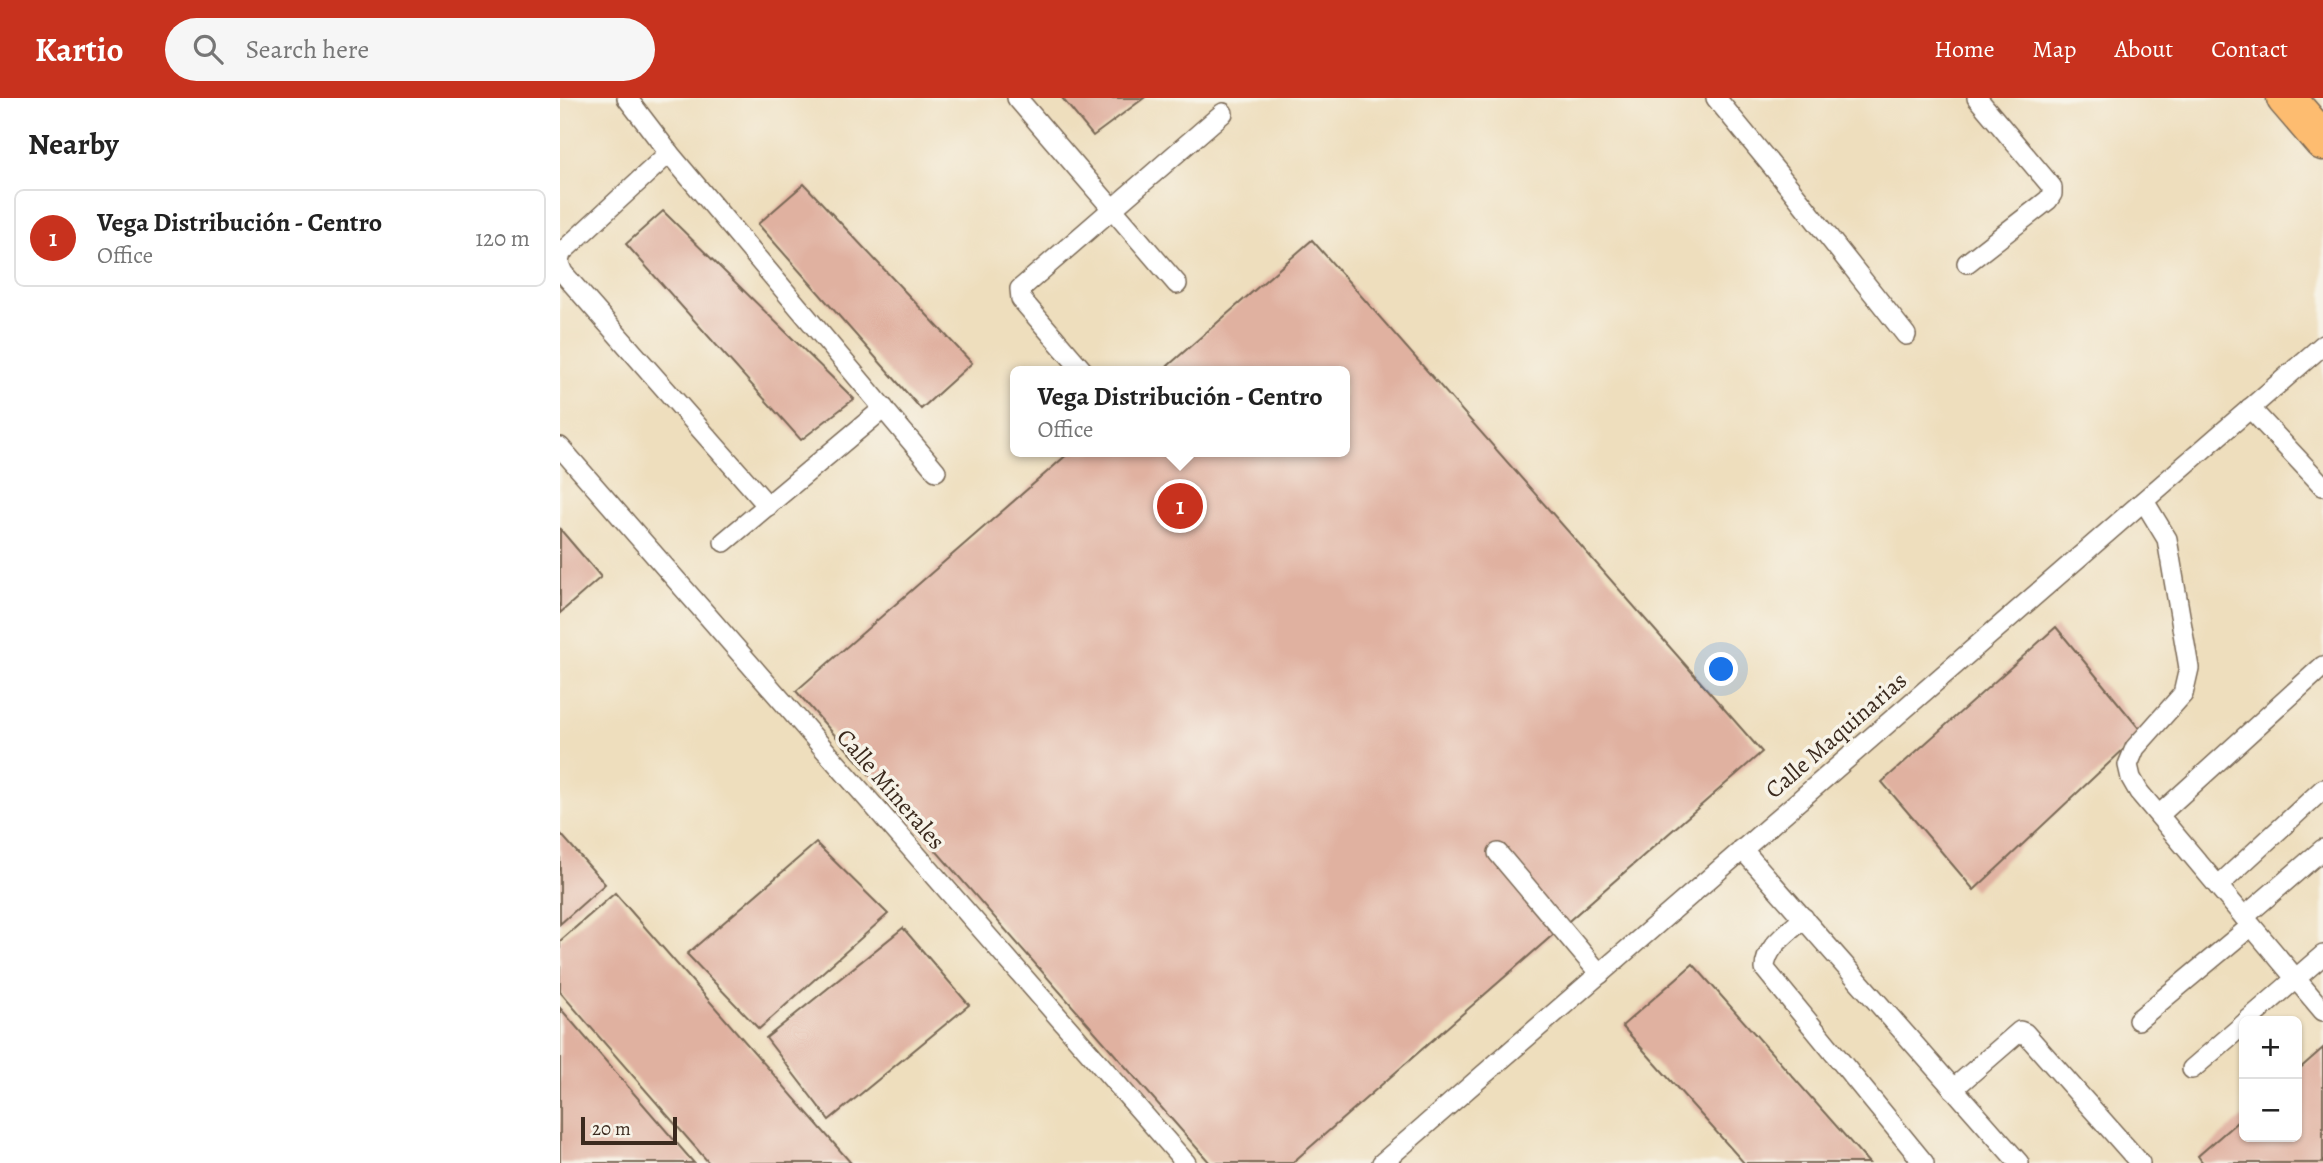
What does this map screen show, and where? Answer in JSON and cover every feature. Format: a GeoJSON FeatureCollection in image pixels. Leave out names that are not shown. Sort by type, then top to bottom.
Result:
{"type":"FeatureCollection","features":[{"type":"Feature","properties":{"kind":"main road"},"geometry":{"type":"LineString","coordinates":[[2286,98],[2323,141]]}},
{"type":"Feature","properties":{"kind":"lane"},"geometry":{"type":"LineString","coordinates":[[627,98],[669,153],[936,471]]}},
{"type":"Feature","properties":{"kind":"lane"},"geometry":{"type":"LineString","coordinates":[[1017,98],[1177,284]]}},
{"type":"Feature","properties":{"kind":"lane"},"geometry":{"type":"LineString","coordinates":[[1716,98],[1906,335]]}},
{"type":"Feature","properties":{"kind":"lane"},"geometry":{"type":"LineString","coordinates":[[1967,263],[2048,200],[2052,194],[2052,187],[1983,100]]}},
{"type":"Feature","properties":{"kind":"lane"},"geometry":{"type":"LineString","coordinates":[[1079,366],[1021,299],[1020,289],[1223,113]]}},
{"type":"Feature","properties":{"kind":"lane"},"geometry":{"type":"LineString","coordinates":[[560,258],[561,253],[669,153]]}},
{"type":"Feature","properties":{"kind":"lane"},"geometry":{"type":"LineString","coordinates":[[560,266],[563,273],[768,506]]}},
{"type":"Feature","properties":{"kind":"lane","name":"Calle Maquinarias"},"geometry":{"type":"LineString","coordinates":[[1382,1163],[2323,345]]}},
{"type":"Feature","properties":{"kind":"lane"},"geometry":{"type":"LineString","coordinates":[[724,542],[884,408]]}},
{"type":"Feature","properties":{"kind":"lane"},"geometry":{"type":"LineString","coordinates":[[2250,408],[2323,486]]}},
{"type":"Feature","properties":{"kind":"lane","name":"Calle Minerales"},"geometry":{"type":"LineString","coordinates":[[560,447],[1186,1163]]}},
{"type":"Feature","properties":{"kind":"lane"},"geometry":{"type":"LineString","coordinates":[[2144,501],[2166,539],[2189,667],[2183,694],[2136,748],[2128,765],[2131,778],[2139,792],[2323,1011]]}},
{"type":"Feature","properties":{"kind":"lane"},"geometry":{"type":"LineString","coordinates":[[2158,815],[2323,666]]}},
{"type":"Feature","properties":{"kind":"lane"},"geometry":{"type":"LineString","coordinates":[[2218,886],[2323,789]]}},
{"type":"Feature","properties":{"kind":"lane"},"geometry":{"type":"LineString","coordinates":[[1742,849],[2019,1163]]}},
{"type":"Feature","properties":{"kind":"lane"},"geometry":{"type":"LineString","coordinates":[[2138,1020],[2323,849]]}},
{"type":"Feature","properties":{"kind":"lane"},"geometry":{"type":"LineString","coordinates":[[1498,853],[1600,974]]}},
{"type":"Feature","properties":{"kind":"lane"},"geometry":{"type":"LineString","coordinates":[[1804,918],[1771,948],[1765,958],[1765,969],[1924,1163]]}},
{"type":"Feature","properties":{"kind":"lane"},"geometry":{"type":"LineString","coordinates":[[2253,1016],[2323,955]]}},
{"type":"Feature","properties":{"kind":"lane"},"geometry":{"type":"LineString","coordinates":[[2192,1069],[2239,1028]]}},
{"type":"Feature","properties":{"kind":"lane"},"geometry":{"type":"LineString","coordinates":[[1953,1089],[2020,1031],[2025,1033],[2140,1163]]}},
{"type":"Feature","properties":{"kind":"building"},"geometry":{"type":"Polygon","coordinates":[[[1062,98],[1144,98],[1093,136],[1062,98]]]}},
{"type":"Feature","properties":{"kind":"building"},"geometry":{"type":"Polygon","coordinates":[[[804,184],[972,363],[921,409],[758,224],[804,184]]]}},
{"type":"Feature","properties":{"kind":"building"},"geometry":{"type":"Polygon","coordinates":[[[663,211],[854,399],[801,440],[626,244],[663,211]]]}},
{"type":"Feature","properties":{"kind":"building"},"geometry":{"type":"Polygon","coordinates":[[[1312,240],[1762,752],[1292,1163],[1210,1163],[796,691],[1064,457],[1350,457],[1350,366],[1168,366],[1312,240]]]}},
{"type":"Feature","properties":{"kind":"building"},"geometry":{"type":"Polygon","coordinates":[[[560,529],[601,577],[560,613],[560,529]]]}},
{"type":"Feature","properties":{"kind":"building"},"geometry":{"type":"Polygon","coordinates":[[[2056,627],[2142,732],[1974,890],[1882,782],[2056,627]]]}},
{"type":"Feature","properties":{"kind":"building"},"geometry":{"type":"Polygon","coordinates":[[[560,833],[605,884],[560,924],[560,833]]]}},
{"type":"Feature","properties":{"kind":"building"},"geometry":{"type":"Polygon","coordinates":[[[816,843],[888,914],[759,1029],[687,954],[816,843]]]}},
{"type":"Feature","properties":{"kind":"building"},"geometry":{"type":"Polygon","coordinates":[[[615,893],[851,1163],[709,1163],[560,992],[560,941],[615,893]]]}},
{"type":"Feature","properties":{"kind":"building"},"geometry":{"type":"Polygon","coordinates":[[[903,928],[969,1005],[829,1120],[766,1038],[903,928]]]}},
{"type":"Feature","properties":{"kind":"building"},"geometry":{"type":"Polygon","coordinates":[[[1693,964],[1869,1163],[1744,1163],[1622,1026],[1693,964]]]}},
{"type":"Feature","properties":{"kind":"building"},"geometry":{"type":"Polygon","coordinates":[[[560,1008],[694,1163],[560,1163],[560,1008]]]}},
{"type":"Feature","properties":{"kind":"building"},"geometry":{"type":"Polygon","coordinates":[[[2323,1048],[2323,1163],[2203,1163],[2198,1156],[2239,1120],[2239,1142],[2302,1142],[2302,1067],[2323,1048]]]}},
{"type":"Feature","properties":{"kind":"place","name":"Vega Distribución - Centro"},"geometry":{"type":"Point","coordinates":[1180,506]}}]}
